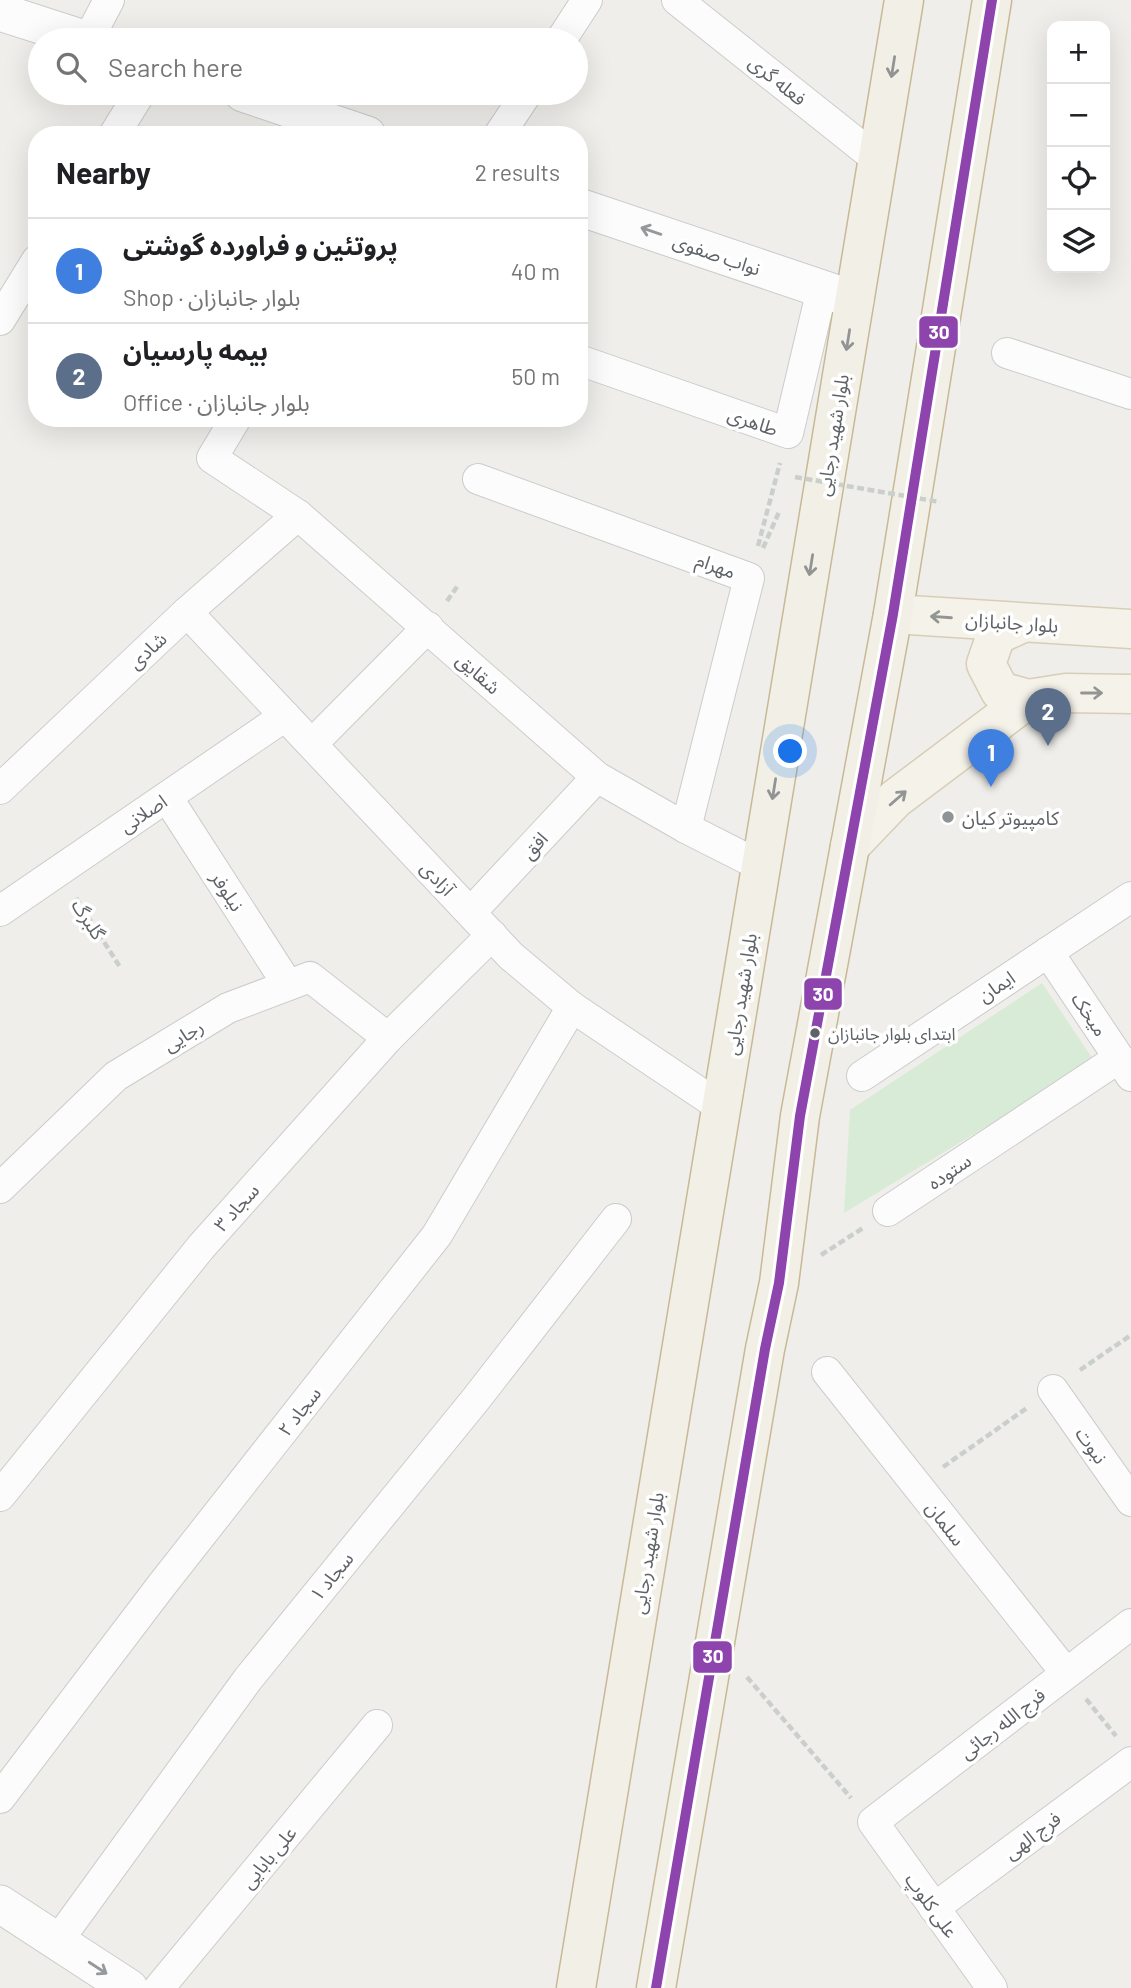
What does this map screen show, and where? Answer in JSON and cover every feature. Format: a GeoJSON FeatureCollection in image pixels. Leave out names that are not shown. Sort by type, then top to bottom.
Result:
{"type":"FeatureCollection","features":[{"type":"Feature","properties":{"kind":"highway","name":"بلوار شهید رجایی"},"geometry":{"type":"LineString","coordinates":[[576,1988],[761,866],[838,294],[878,160],[904,0]]}},
{"type":"Feature","properties":{"kind":"highway"},"geometry":{"type":"LineString","coordinates":[[656,1988],[765,1349],[779,1283],[800,1116],[893,614],[992,0]]}},
{"type":"Feature","properties":{"kind":"main road","name":"بلوار جانبازان"},"geometry":{"type":"LineString","coordinates":[[893,614],[1131,629]]}},
{"type":"Feature","properties":{"kind":"main road"},"geometry":{"type":"LineString","coordinates":[[1023,623],[996,635],[986,664],[1000,691],[1028,699],[1066,693],[1131,694]]}},
{"type":"Feature","properties":{"kind":"main road"},"geometry":{"type":"LineString","coordinates":[[850,846],[895,799],[1028,699]]}},
{"type":"Feature","properties":{"kind":"street"},"geometry":{"type":"LineString","coordinates":[[94,28],[109,0]]}},
{"type":"Feature","properties":{"kind":"street"},"geometry":{"type":"LineString","coordinates":[[569,28],[587,0]]}},
{"type":"Feature","properties":{"kind":"street","name":"فعله گری"},"geometry":{"type":"LineString","coordinates":[[677,0],[878,160]]}},
{"type":"Feature","properties":{"kind":"street"},"geometry":{"type":"LineString","coordinates":[[0,12],[50,28]]}},
{"type":"Feature","properties":{"kind":"street"},"geometry":{"type":"LineString","coordinates":[[119,126],[132,105]]}},
{"type":"Feature","properties":{"kind":"street"},"geometry":{"type":"LineString","coordinates":[[278,105],[340,126]]}},
{"type":"Feature","properties":{"kind":"street"},"geometry":{"type":"LineString","coordinates":[[505,126],[519,105]]}},
{"type":"Feature","properties":{"kind":"street","name":"نواب صفوی"},"geometry":{"type":"LineString","coordinates":[[588,210],[838,294]]}},
{"type":"Feature","properties":{"kind":"street"},"geometry":{"type":"LineString","coordinates":[[0,320],[28,275]]}},
{"type":"Feature","properties":{"kind":"street","name":"طاهری"},"geometry":{"type":"LineString","coordinates":[[588,363],[788,433],[838,294]]}},
{"type":"Feature","properties":{"kind":"street"},"geometry":{"type":"LineString","coordinates":[[1007,353],[1131,394]]}},
{"type":"Feature","properties":{"kind":"street","name":"شقایق"},"geometry":{"type":"LineString","coordinates":[[231,427],[212,458],[298,514],[597,777],[686,828],[761,866]]}},
{"type":"Feature","properties":{"kind":"street","name":"مهرام"},"geometry":{"type":"LineString","coordinates":[[478,479],[749,578],[686,828]]}},
{"type":"Feature","properties":{"kind":"street","name":"شادی"},"geometry":{"type":"LineString","coordinates":[[0,789],[187,612],[298,514]]}},
{"type":"Feature","properties":{"kind":"street","name":"آزادی"},"geometry":{"type":"LineString","coordinates":[[187,612],[511,956],[572,1007],[721,1108]]}},
{"type":"Feature","properties":{"kind":"street"},"geometry":{"type":"LineString","coordinates":[[312,744],[428,627]]}},
{"type":"Feature","properties":{"kind":"street","name":"اصلانی"},"geometry":{"type":"LineString","coordinates":[[0,911],[285,716]]}},
{"type":"Feature","properties":{"kind":"street","name":"افق"},"geometry":{"type":"LineString","coordinates":[[471,912],[597,777]]}},
{"type":"Feature","properties":{"kind":"street","name":"نیلوفر"},"geometry":{"type":"LineString","coordinates":[[167,797],[288,985]]}},
{"type":"Feature","properties":{"kind":"street","name":"ایمان"},"geometry":{"type":"LineString","coordinates":[[862,1076],[1131,897]]}},
{"type":"Feature","properties":{"kind":"street","name":"سجاد ۳"},"geometry":{"type":"LineString","coordinates":[[0,1496],[201,1247],[388,1038],[492,935]]}},
{"type":"Feature","properties":{"kind":"street","name":"میخک"},"geometry":{"type":"LineString","coordinates":[[1048,952],[1125,1067]]}},
{"type":"Feature","properties":{"kind":"street","name":"رجایی"},"geometry":{"type":"LineString","coordinates":[[0,1188],[116,1076],[228,1009],[288,985],[310,977],[388,1038]]}},
{"type":"Feature","properties":{"kind":"street","name":"سجاد ۲"},"geometry":{"type":"LineString","coordinates":[[0,1798],[161,1586],[437,1235],[572,1007]]}},
{"type":"Feature","properties":{"kind":"street","name":"ستوده"},"geometry":{"type":"LineString","coordinates":[[888,1211],[1125,1067]]}},
{"type":"Feature","properties":{"kind":"street","name":"سجاد ۱"},"geometry":{"type":"LineString","coordinates":[[57,1942],[248,1679],[476,1399],[616,1219]]}},
{"type":"Feature","properties":{"kind":"street","name":"سلمان"},"geometry":{"type":"LineString","coordinates":[[827,1371],[1066,1673]]}},
{"type":"Feature","properties":{"kind":"street","name":"نبوت"},"geometry":{"type":"LineString","coordinates":[[1053,1390],[1131,1501]]}},
{"type":"Feature","properties":{"kind":"street","name":"فرج الله رجائی"},"geometry":{"type":"LineString","coordinates":[[873,1822],[1131,1624]]}},
{"type":"Feature","properties":{"kind":"street","name":"علی بابایی"},"geometry":{"type":"LineString","coordinates":[[159,1988],[377,1725]]}},
{"type":"Feature","properties":{"kind":"street","name":"فرج الهی"},"geometry":{"type":"LineString","coordinates":[[934,1908],[1127,1753]]}},
{"type":"Feature","properties":{"kind":"street","name":"علی کلوپ"},"geometry":{"type":"LineString","coordinates":[[873,1822],[992,1988]]}},
{"type":"Feature","properties":{"kind":"street"},"geometry":{"type":"LineString","coordinates":[[0,1904],[129,1988]]}},
{"type":"Feature","properties":{"kind":"path"},"geometry":{"type":"LineString","coordinates":[[788,433],[795,477],[790,489]]}},
{"type":"Feature","properties":{"kind":"path"},"geometry":{"type":"LineString","coordinates":[[749,578],[788,433]]}},
{"type":"Feature","properties":{"kind":"path"},"geometry":{"type":"LineString","coordinates":[[795,477],[940,502]]}},
{"type":"Feature","properties":{"kind":"path"},"geometry":{"type":"LineString","coordinates":[[749,578],[784,502]]}},
{"type":"Feature","properties":{"kind":"path","name":"گلبرگ"},"geometry":{"type":"LineString","coordinates":[[58,871],[120,967]]}},
{"type":"Feature","properties":{"kind":"path"},"geometry":{"type":"LineString","coordinates":[[779,1283],[888,1211]]}},
{"type":"Feature","properties":{"kind":"path"},"geometry":{"type":"LineString","coordinates":[[715,1640],[873,1822]]}},
{"type":"Feature","properties":{"kind":"path"},"geometry":{"type":"LineString","coordinates":[[1066,1673],[1127,1753]]}},
{"type":"Feature","properties":{"kind":"green space"},"geometry":{"type":"Polygon","coordinates":[[[1042,983],[1094,1061],[844,1213],[850,1110],[1042,983]]]}},
{"type":"Feature","properties":{"kind":"transit line","name":"30"},"geometry":{"type":"LineString","coordinates":[[656,1988],[765,1349],[779,1283],[800,1116],[893,614],[992,0]]}},
{"type":"Feature","properties":{"kind":"place","name":"بیمه پارسیان"},"geometry":{"type":"Point","coordinates":[1048,746]}},
{"type":"Feature","properties":{"kind":"place","name":"پروتئین و فراورده گوشتی"},"geometry":{"type":"Point","coordinates":[991,787]}},
{"type":"Feature","properties":{"kind":"place","name":"کامپیوتر کیان"},"geometry":{"type":"Point","coordinates":[948,817]}},
{"type":"Feature","properties":{"kind":"place","name":"ابتدای بلوار جانبازان"},"geometry":{"type":"Point","coordinates":[815,1033]}}]}
